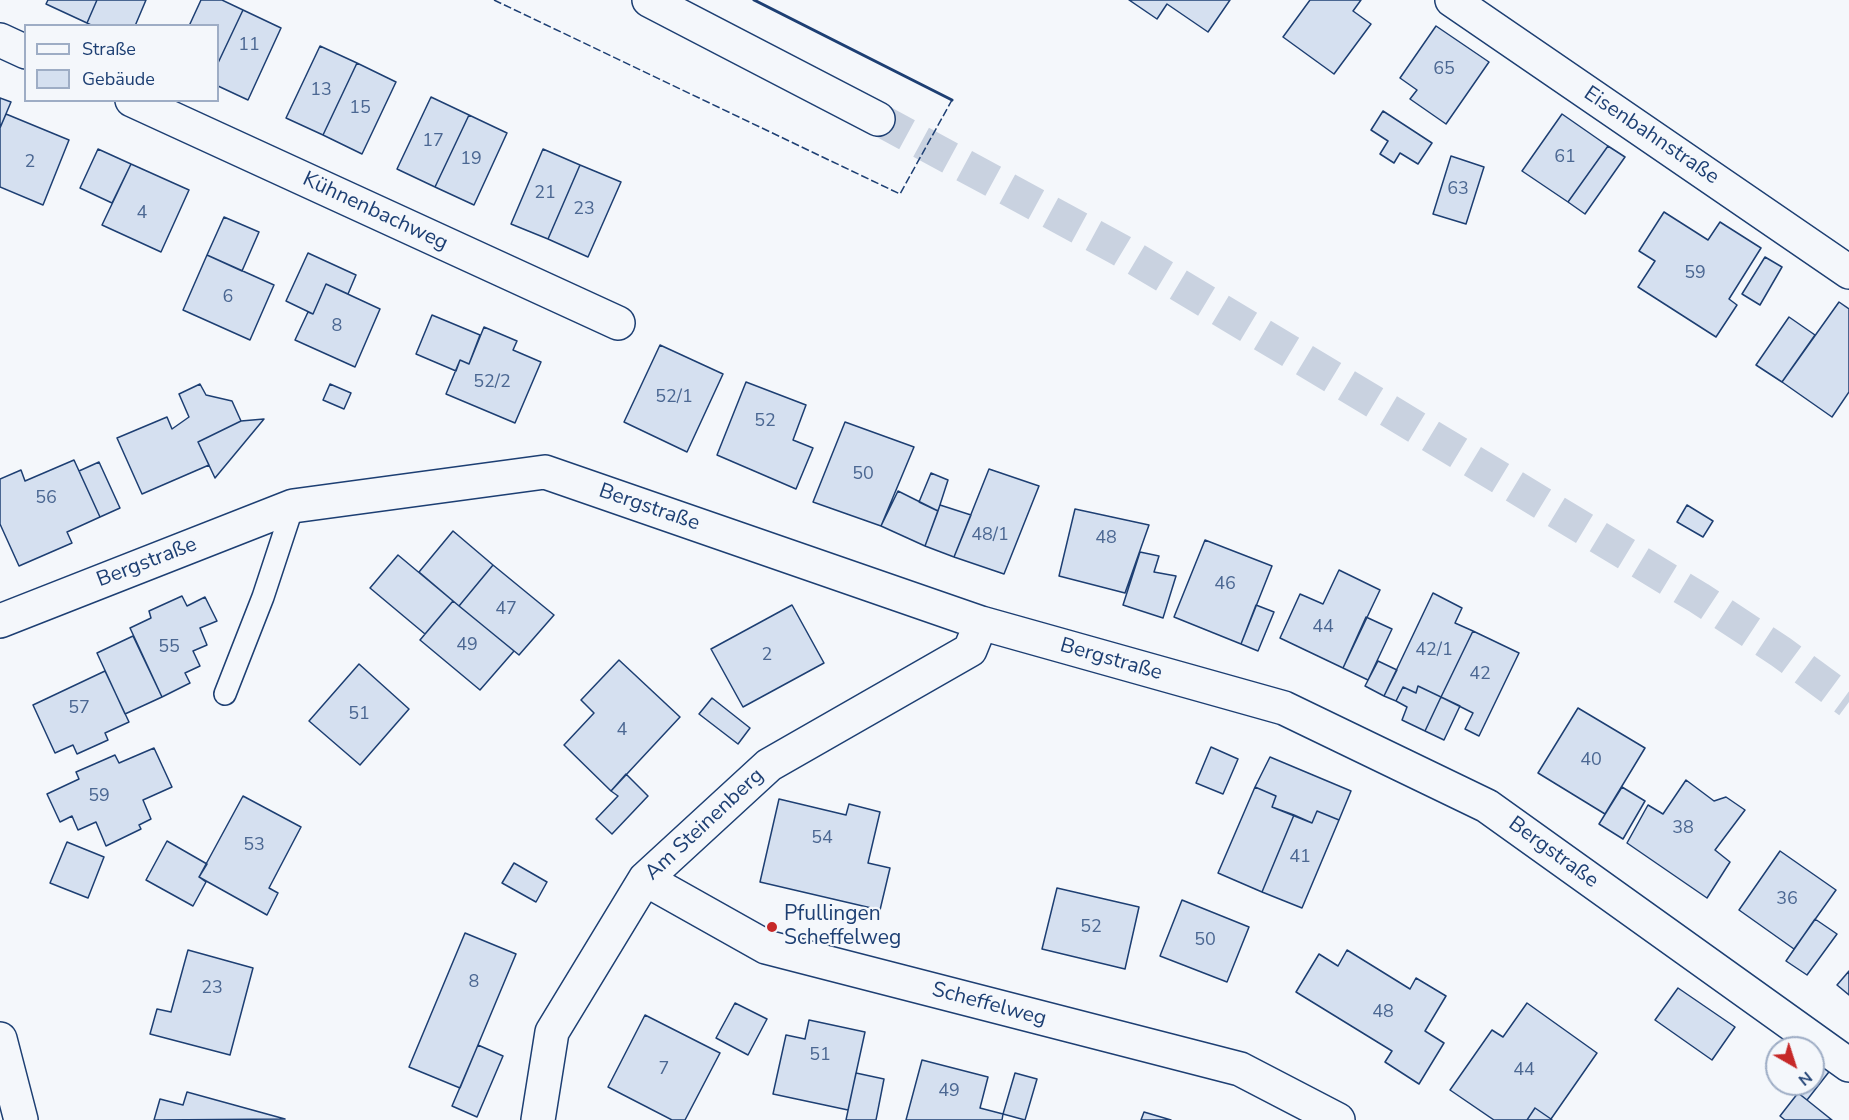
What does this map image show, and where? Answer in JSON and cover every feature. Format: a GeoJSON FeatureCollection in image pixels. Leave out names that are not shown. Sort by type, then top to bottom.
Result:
{"type":"FeatureCollection","features":[{"type":"Feature","properties":{"kind":"street"},"geometry":{"type":"LineString","coordinates":[[649,0],[878,119]]}},
{"type":"Feature","properties":{"kind":"street","name":"Eisenbahnstraße"},"geometry":{"type":"LineString","coordinates":[[1452,0],[1849,272]]}},
{"type":"Feature","properties":{"kind":"street"},"geometry":{"type":"LineString","coordinates":[[0,40],[24,51]]}},
{"type":"Feature","properties":{"kind":"street","name":"Kühnenbachweg"},"geometry":{"type":"LineString","coordinates":[[136,102],[618,322]]}},
{"type":"Feature","properties":{"kind":"street","name":"Bergstraße"},"geometry":{"type":"LineString","coordinates":[[0,621],[293,506],[545,472],[981,623],[1284,708],[1487,806],[1849,1065]]}},
{"type":"Feature","properties":{"kind":"street","name":"Am Steinenberg"},"geometry":{"type":"LineString","coordinates":[[538,1120],[552,1032],[645,879],[770,765],[970,650],[981,623]]}},
{"type":"Feature","properties":{"kind":"street","name":"Scheffelweg"},"geometry":{"type":"LineString","coordinates":[[645,879],[766,947],[1240,1069],[1338,1120]]}},
{"type":"Feature","properties":{"kind":"street"},"geometry":{"type":"LineString","coordinates":[[0,1040],[21,1120]]}},
{"type":"Feature","properties":{"kind":"lane"},"geometry":{"type":"LineString","coordinates":[[225,694],[263,597],[293,506]]}},
{"type":"Feature","properties":{"kind":"building"},"geometry":{"type":"Polygon","coordinates":[[[48,0],[97,0],[87,23],[46,4],[48,0]]]}},
{"type":"Feature","properties":{"kind":"building"},"geometry":{"type":"Polygon","coordinates":[[[97,0],[146,0],[136,24],[87,23],[97,0]]]}},
{"type":"Feature","properties":{"kind":"building"},"geometry":{"type":"Polygon","coordinates":[[[201,0],[222,0],[243,10],[219,61],[219,24],[190,24],[201,0]]]}},
{"type":"Feature","properties":{"kind":"building"},"geometry":{"type":"Polygon","coordinates":[[[1129,0],[1230,0],[1208,32],[1167,4],[1157,19],[1129,0]]]}},
{"type":"Feature","properties":{"kind":"building"},"geometry":{"type":"Polygon","coordinates":[[[1310,0],[1361,0],[1353,11],[1371,24],[1334,74],[1283,37],[1310,0]]]}},
{"type":"Feature","properties":{"kind":"building"},"geometry":{"type":"Polygon","coordinates":[[[243,10],[281,28],[248,100],[219,86],[219,61],[243,10]]]}},
{"type":"Feature","properties":{"kind":"building"},"geometry":{"type":"Polygon","coordinates":[[[1436,26],[1489,62],[1446,124],[1410,99],[1417,90],[1400,78],[1436,26]]]}},
{"type":"Feature","properties":{"kind":"building"},"geometry":{"type":"Polygon","coordinates":[[[320,46],[357,63],[323,135],[286,118],[320,46]]]}},
{"type":"Feature","properties":{"kind":"building"},"geometry":{"type":"Polygon","coordinates":[[[357,63],[396,82],[362,154],[323,135],[357,63]]]}},
{"type":"Feature","properties":{"kind":"building"},"geometry":{"type":"Polygon","coordinates":[[[431,97],[469,115],[435,187],[397,169],[431,97]]]}},
{"type":"Feature","properties":{"kind":"building"},"geometry":{"type":"Polygon","coordinates":[[[0,98],[11,102],[0,128],[0,98]]]}},
{"type":"Feature","properties":{"kind":"building"},"geometry":{"type":"Polygon","coordinates":[[[1383,111],[1432,143],[1418,164],[1400,153],[1394,163],[1380,154],[1388,141],[1371,130],[1383,111]]]}},
{"type":"Feature","properties":{"kind":"building"},"geometry":{"type":"Polygon","coordinates":[[[6,114],[69,140],[43,205],[0,187],[0,128],[6,114]]]}},
{"type":"Feature","properties":{"kind":"building"},"geometry":{"type":"Polygon","coordinates":[[[1562,114],[1608,146],[1568,202],[1522,171],[1562,114]]]}},
{"type":"Feature","properties":{"kind":"building"},"geometry":{"type":"Polygon","coordinates":[[[469,115],[507,133],[474,205],[435,187],[469,115]]]}},
{"type":"Feature","properties":{"kind":"building"},"geometry":{"type":"Polygon","coordinates":[[[1608,146],[1625,157],[1585,214],[1568,202],[1608,146]]]}},
{"type":"Feature","properties":{"kind":"building"},"geometry":{"type":"Polygon","coordinates":[[[98,149],[131,164],[112,203],[80,188],[98,149]]]}},
{"type":"Feature","properties":{"kind":"building"},"geometry":{"type":"Polygon","coordinates":[[[543,149],[580,165],[548,239],[511,224],[543,149]]]}},
{"type":"Feature","properties":{"kind":"building"},"geometry":{"type":"Polygon","coordinates":[[[1451,156],[1484,167],[1466,224],[1433,214],[1451,156]]]}},
{"type":"Feature","properties":{"kind":"building"},"geometry":{"type":"Polygon","coordinates":[[[131,164],[189,190],[161,252],[102,225],[131,164]]]}},
{"type":"Feature","properties":{"kind":"building"},"geometry":{"type":"Polygon","coordinates":[[[580,165],[621,182],[588,257],[548,239],[580,165]]]}},
{"type":"Feature","properties":{"kind":"building"},"geometry":{"type":"Polygon","coordinates":[[[1664,212],[1708,240],[1720,222],[1761,248],[1729,299],[1737,305],[1716,337],[1638,287],[1655,261],[1639,251],[1664,212]]]}},
{"type":"Feature","properties":{"kind":"building"},"geometry":{"type":"Polygon","coordinates":[[[224,217],[259,232],[242,271],[207,255],[224,217]]]}},
{"type":"Feature","properties":{"kind":"building"},"geometry":{"type":"Polygon","coordinates":[[[308,253],[356,275],[348,294],[326,284],[313,314],[286,301],[308,253]]]}},
{"type":"Feature","properties":{"kind":"building"},"geometry":{"type":"Polygon","coordinates":[[[207,255],[274,285],[250,340],[183,310],[207,255]]]}},
{"type":"Feature","properties":{"kind":"building"},"geometry":{"type":"Polygon","coordinates":[[[1765,257],[1782,267],[1760,305],[1742,294],[1765,257]]]}},
{"type":"Feature","properties":{"kind":"building"},"geometry":{"type":"Polygon","coordinates":[[[326,284],[380,309],[355,367],[295,340],[308,312],[313,314],[326,284]]]}},
{"type":"Feature","properties":{"kind":"building"},"geometry":{"type":"Polygon","coordinates":[[[1839,302],[1849,309],[1849,392],[1832,417],[1782,382],[1839,302]]]}},
{"type":"Feature","properties":{"kind":"building"},"geometry":{"type":"Polygon","coordinates":[[[432,315],[480,335],[469,364],[460,360],[456,371],[416,354],[432,315]]]}},
{"type":"Feature","properties":{"kind":"building"},"geometry":{"type":"Polygon","coordinates":[[[1789,317],[1815,335],[1782,382],[1756,365],[1789,317]]]}},
{"type":"Feature","properties":{"kind":"building"},"geometry":{"type":"Polygon","coordinates":[[[484,327],[517,341],[513,350],[541,362],[515,423],[446,394],[460,360],[469,364],[484,327]]]}},
{"type":"Feature","properties":{"kind":"building"},"geometry":{"type":"Polygon","coordinates":[[[660,345],[723,374],[687,452],[624,422],[660,345]]]}},
{"type":"Feature","properties":{"kind":"building"},"geometry":{"type":"Polygon","coordinates":[[[746,382],[806,405],[793,440],[813,448],[796,489],[717,455],[746,382]]]}},
{"type":"Feature","properties":{"kind":"building"},"geometry":{"type":"Polygon","coordinates":[[[200,384],[206,395],[232,401],[241,421],[198,442],[209,465],[142,494],[117,438],[167,417],[172,429],[189,417],[179,394],[200,384]]]}},
{"type":"Feature","properties":{"kind":"building"},"geometry":{"type":"Polygon","coordinates":[[[330,384],[351,393],[344,409],[323,400],[330,384]]]}},
{"type":"Feature","properties":{"kind":"building"},"geometry":{"type":"Polygon","coordinates":[[[264,419],[215,478],[198,442],[241,421],[264,419]]]}},
{"type":"Feature","properties":{"kind":"building"},"geometry":{"type":"Polygon","coordinates":[[[845,422],[914,447],[881,526],[813,502],[845,422]]]}},
{"type":"Feature","properties":{"kind":"building"},"geometry":{"type":"Polygon","coordinates":[[[74,460],[100,517],[67,532],[72,543],[19,566],[0,524],[0,479],[21,470],[25,481],[74,460]]]}},
{"type":"Feature","properties":{"kind":"building"},"geometry":{"type":"Polygon","coordinates":[[[99,462],[120,508],[100,517],[79,471],[99,462]]]}},
{"type":"Feature","properties":{"kind":"building"},"geometry":{"type":"Polygon","coordinates":[[[989,469],[1039,486],[1004,574],[954,557],[989,469]]]}},
{"type":"Feature","properties":{"kind":"building"},"geometry":{"type":"Polygon","coordinates":[[[931,473],[948,480],[938,511],[919,502],[931,473]]]}},
{"type":"Feature","properties":{"kind":"building"},"geometry":{"type":"Polygon","coordinates":[[[898,491],[938,511],[925,546],[881,526],[898,491]]]}},
{"type":"Feature","properties":{"kind":"building"},"geometry":{"type":"Polygon","coordinates":[[[940,505],[971,515],[954,557],[925,546],[940,505]]]}},
{"type":"Feature","properties":{"kind":"building"},"geometry":{"type":"Polygon","coordinates":[[[1687,505],[1713,521],[1703,537],[1677,522],[1687,505]]]}},
{"type":"Feature","properties":{"kind":"building"},"geometry":{"type":"Polygon","coordinates":[[[1075,509],[1149,525],[1125,593],[1059,576],[1075,509]]]}},
{"type":"Feature","properties":{"kind":"building"},"geometry":{"type":"Polygon","coordinates":[[[453,531],[493,565],[459,606],[419,572],[453,531]]]}},
{"type":"Feature","properties":{"kind":"building"},"geometry":{"type":"Polygon","coordinates":[[[1205,540],[1272,566],[1241,644],[1174,617],[1205,540]]]}},
{"type":"Feature","properties":{"kind":"building"},"geometry":{"type":"Polygon","coordinates":[[[1140,552],[1159,556],[1154,572],[1176,576],[1163,618],[1123,605],[1140,552]]]}},
{"type":"Feature","properties":{"kind":"building"},"geometry":{"type":"Polygon","coordinates":[[[398,555],[453,601],[425,634],[370,588],[398,555]]]}},
{"type":"Feature","properties":{"kind":"building"},"geometry":{"type":"Polygon","coordinates":[[[493,565],[554,615],[519,655],[459,606],[493,565]]]}},
{"type":"Feature","properties":{"kind":"building"},"geometry":{"type":"Polygon","coordinates":[[[1339,570],[1380,590],[1343,668],[1280,638],[1300,594],[1323,604],[1339,570]]]}},
{"type":"Feature","properties":{"kind":"building"},"geometry":{"type":"Polygon","coordinates":[[[1433,593],[1462,608],[1455,623],[1473,631],[1441,697],[1418,686],[1416,693],[1403,687],[1396,701],[1384,696],[1433,593]]]}},
{"type":"Feature","properties":{"kind":"building"},"geometry":{"type":"Polygon","coordinates":[[[182,596],[187,606],[205,597],[217,621],[200,628],[207,645],[193,651],[200,666],[185,673],[190,683],[162,697],[130,628],[151,618],[149,611],[182,596]]]}},
{"type":"Feature","properties":{"kind":"building"},"geometry":{"type":"Polygon","coordinates":[[[453,601],[514,651],[480,690],[420,640],[453,601]]]}},
{"type":"Feature","properties":{"kind":"building"},"geometry":{"type":"Polygon","coordinates":[[[792,605],[824,663],[743,707],[711,649],[792,605]]]}},
{"type":"Feature","properties":{"kind":"building"},"geometry":{"type":"Polygon","coordinates":[[[1256,605],[1274,612],[1258,651],[1241,644],[1256,605]]]}},
{"type":"Feature","properties":{"kind":"building"},"geometry":{"type":"Polygon","coordinates":[[[1366,617],[1392,629],[1368,680],[1343,668],[1366,617]]]}},
{"type":"Feature","properties":{"kind":"building"},"geometry":{"type":"Polygon","coordinates":[[[1473,631],[1519,653],[1479,736],[1465,729],[1473,713],[1441,697],[1473,631]]]}},
{"type":"Feature","properties":{"kind":"building"},"geometry":{"type":"Polygon","coordinates":[[[133,636],[162,697],[125,714],[97,653],[133,636]]]}},
{"type":"Feature","properties":{"kind":"building"},"geometry":{"type":"Polygon","coordinates":[[[619,660],[680,717],[611,791],[564,745],[594,713],[581,700],[619,660]]]}},
{"type":"Feature","properties":{"kind":"building"},"geometry":{"type":"Polygon","coordinates":[[[1378,661],[1397,670],[1384,696],[1365,686],[1378,661]]]}},
{"type":"Feature","properties":{"kind":"building"},"geometry":{"type":"Polygon","coordinates":[[[359,664],[409,709],[360,765],[309,721],[359,664]]]}},
{"type":"Feature","properties":{"kind":"building"},"geometry":{"type":"Polygon","coordinates":[[[105,671],[129,722],[105,733],[108,740],[77,754],[73,745],[55,753],[33,705],[105,671]]]}},
{"type":"Feature","properties":{"kind":"building"},"geometry":{"type":"Polygon","coordinates":[[[1418,686],[1441,697],[1425,731],[1402,720],[1407,707],[1396,701],[1403,687],[1416,693],[1418,686]]]}},
{"type":"Feature","properties":{"kind":"building"},"geometry":{"type":"Polygon","coordinates":[[[1441,697],[1460,706],[1444,740],[1425,731],[1441,697]]]}},
{"type":"Feature","properties":{"kind":"building"},"geometry":{"type":"Polygon","coordinates":[[[712,698],[750,728],[738,744],[699,714],[712,698]]]}},
{"type":"Feature","properties":{"kind":"building"},"geometry":{"type":"Polygon","coordinates":[[[1578,708],[1645,748],[1605,814],[1538,773],[1578,708]]]}},
{"type":"Feature","properties":{"kind":"building"},"geometry":{"type":"Polygon","coordinates":[[[1211,747],[1238,759],[1223,794],[1196,783],[1211,747]]]}},
{"type":"Feature","properties":{"kind":"building"},"geometry":{"type":"Polygon","coordinates":[[[154,748],[172,787],[143,800],[151,819],[139,825],[141,829],[106,846],[96,822],[78,830],[72,816],[60,822],[47,794],[79,779],[76,772],[115,755],[119,763],[154,748]]]}},
{"type":"Feature","properties":{"kind":"building"},"geometry":{"type":"Polygon","coordinates":[[[1270,757],[1351,791],[1339,820],[1317,811],[1312,823],[1272,807],[1276,796],[1255,787],[1270,757]]]}},
{"type":"Feature","properties":{"kind":"building"},"geometry":{"type":"Polygon","coordinates":[[[626,774],[648,796],[612,834],[596,819],[618,796],[611,791],[626,774]]]}},
{"type":"Feature","properties":{"kind":"building"},"geometry":{"type":"Polygon","coordinates":[[[1686,780],[1714,801],[1726,797],[1745,810],[1715,850],[1730,862],[1707,898],[1627,843],[1648,805],[1663,814],[1686,780]]]}},
{"type":"Feature","properties":{"kind":"building"},"geometry":{"type":"Polygon","coordinates":[[[1255,787],[1276,796],[1272,807],[1294,815],[1262,892],[1218,873],[1255,787]]]}},
{"type":"Feature","properties":{"kind":"building"},"geometry":{"type":"Polygon","coordinates":[[[1622,787],[1645,801],[1623,839],[1599,824],[1622,787]]]}},
{"type":"Feature","properties":{"kind":"building"},"geometry":{"type":"Polygon","coordinates":[[[243,796],[301,827],[269,888],[278,893],[267,915],[199,877],[243,796]]]}},
{"type":"Feature","properties":{"kind":"building"},"geometry":{"type":"Polygon","coordinates":[[[779,799],[846,815],[849,804],[880,812],[868,863],[890,868],[880,910],[760,882],[779,799]]]}},
{"type":"Feature","properties":{"kind":"building"},"geometry":{"type":"Polygon","coordinates":[[[1317,811],[1339,820],[1302,908],[1262,892],[1294,815],[1312,823],[1317,811]]]}},
{"type":"Feature","properties":{"kind":"building"},"geometry":{"type":"Polygon","coordinates":[[[167,841],[207,864],[199,877],[206,882],[193,906],[146,880],[167,841]]]}},
{"type":"Feature","properties":{"kind":"building"},"geometry":{"type":"Polygon","coordinates":[[[67,842],[104,857],[88,898],[50,883],[67,842]]]}},
{"type":"Feature","properties":{"kind":"building"},"geometry":{"type":"Polygon","coordinates":[[[1780,851],[1836,890],[1794,949],[1739,910],[1780,851]]]}},
{"type":"Feature","properties":{"kind":"building"},"geometry":{"type":"Polygon","coordinates":[[[514,863],[547,882],[536,902],[502,883],[514,863]]]}},
{"type":"Feature","properties":{"kind":"building"},"geometry":{"type":"Polygon","coordinates":[[[1057,888],[1139,907],[1125,969],[1042,949],[1057,888]]]}},
{"type":"Feature","properties":{"kind":"building"},"geometry":{"type":"Polygon","coordinates":[[[1182,900],[1249,927],[1227,982],[1160,956],[1182,900]]]}},
{"type":"Feature","properties":{"kind":"building"},"geometry":{"type":"Polygon","coordinates":[[[1815,919],[1837,934],[1807,975],[1786,961],[1815,919]]]}},
{"type":"Feature","properties":{"kind":"building"},"geometry":{"type":"Polygon","coordinates":[[[465,933],[516,954],[460,1088],[409,1067],[465,933]]]}},
{"type":"Feature","properties":{"kind":"building"},"geometry":{"type":"Polygon","coordinates":[[[188,950],[253,968],[230,1055],[150,1034],[157,1009],[171,1012],[188,950]]]}},
{"type":"Feature","properties":{"kind":"building"},"geometry":{"type":"Polygon","coordinates":[[[1347,950],[1410,989],[1416,978],[1446,996],[1425,1031],[1444,1043],[1419,1084],[1385,1062],[1392,1051],[1296,992],[1319,954],[1338,966],[1347,950]]]}},
{"type":"Feature","properties":{"kind":"building"},"geometry":{"type":"Polygon","coordinates":[[[1849,971],[1849,995],[1837,985],[1849,971]]]}},
{"type":"Feature","properties":{"kind":"building"},"geometry":{"type":"Polygon","coordinates":[[[1678,988],[1735,1027],[1712,1060],[1655,1020],[1678,988]]]}},
{"type":"Feature","properties":{"kind":"building"},"geometry":{"type":"Polygon","coordinates":[[[735,1003],[767,1019],[748,1055],[716,1038],[735,1003]]]}},
{"type":"Feature","properties":{"kind":"building"},"geometry":{"type":"Polygon","coordinates":[[[1527,1003],[1597,1053],[1551,1119],[1535,1108],[1527,1120],[1494,1120],[1450,1090],[1492,1030],[1503,1037],[1527,1003]]]}},
{"type":"Feature","properties":{"kind":"building"},"geometry":{"type":"Polygon","coordinates":[[[645,1015],[720,1053],[685,1120],[672,1120],[608,1087],[645,1015]]]}},
{"type":"Feature","properties":{"kind":"building"},"geometry":{"type":"Polygon","coordinates":[[[809,1020],[865,1032],[848,1110],[773,1094],[786,1035],[805,1039],[809,1020]]]}},
{"type":"Feature","properties":{"kind":"building"},"geometry":{"type":"Polygon","coordinates":[[[478,1045],[503,1056],[477,1117],[452,1106],[478,1045]]]}},
{"type":"Feature","properties":{"kind":"building"},"geometry":{"type":"Polygon","coordinates":[[[922,1060],[988,1077],[980,1108],[1003,1114],[1002,1120],[906,1120],[922,1060]]]}},
{"type":"Feature","properties":{"kind":"building"},"geometry":{"type":"Polygon","coordinates":[[[1825,1062],[1832,1068],[1825,1077],[1825,1062]]]}},
{"type":"Feature","properties":{"kind":"building"},"geometry":{"type":"Polygon","coordinates":[[[856,1073],[884,1079],[876,1120],[846,1120],[856,1073]]]}},
{"type":"Feature","properties":{"kind":"building"},"geometry":{"type":"Polygon","coordinates":[[[1015,1073],[1037,1079],[1025,1120],[1003,1114],[1015,1073]]]}},
{"type":"Feature","properties":{"kind":"building"},"geometry":{"type":"Polygon","coordinates":[[[187,1092],[285,1119],[154,1120],[160,1099],[183,1105],[187,1092]]]}},
{"type":"Feature","properties":{"kind":"building"},"geometry":{"type":"Polygon","coordinates":[[[1796,1096],[1802,1096],[1832,1120],[1785,1120],[1780,1116],[1796,1096]]]}},
{"type":"Feature","properties":{"kind":"building"},"geometry":{"type":"Polygon","coordinates":[[[1535,1108],[1551,1119],[1552,1120],[1527,1120],[1535,1108]]]}},
{"type":"Feature","properties":{"kind":"building"},"geometry":{"type":"Polygon","coordinates":[[[1144,1112],[1171,1120],[1141,1120],[1144,1112]]]}},
{"type":"Feature","properties":{"kind":"tunnel"},"geometry":{"type":"LineString","coordinates":[[878,119],[1122,251],[1391,412],[1699,598],[1781,652],[1849,702]]}},
{"type":"Feature","properties":{"kind":"fence"},"geometry":{"type":"LineString","coordinates":[[494,0],[900,194],[952,100]]}},
{"type":"Feature","properties":{"kind":"wall"},"geometry":{"type":"LineString","coordinates":[[754,0],[952,100]]}},
{"type":"Feature","properties":{"kind":"place","name":"Pfullingen Scheffelweg"},"geometry":{"type":"Point","coordinates":[772,927]}}]}
